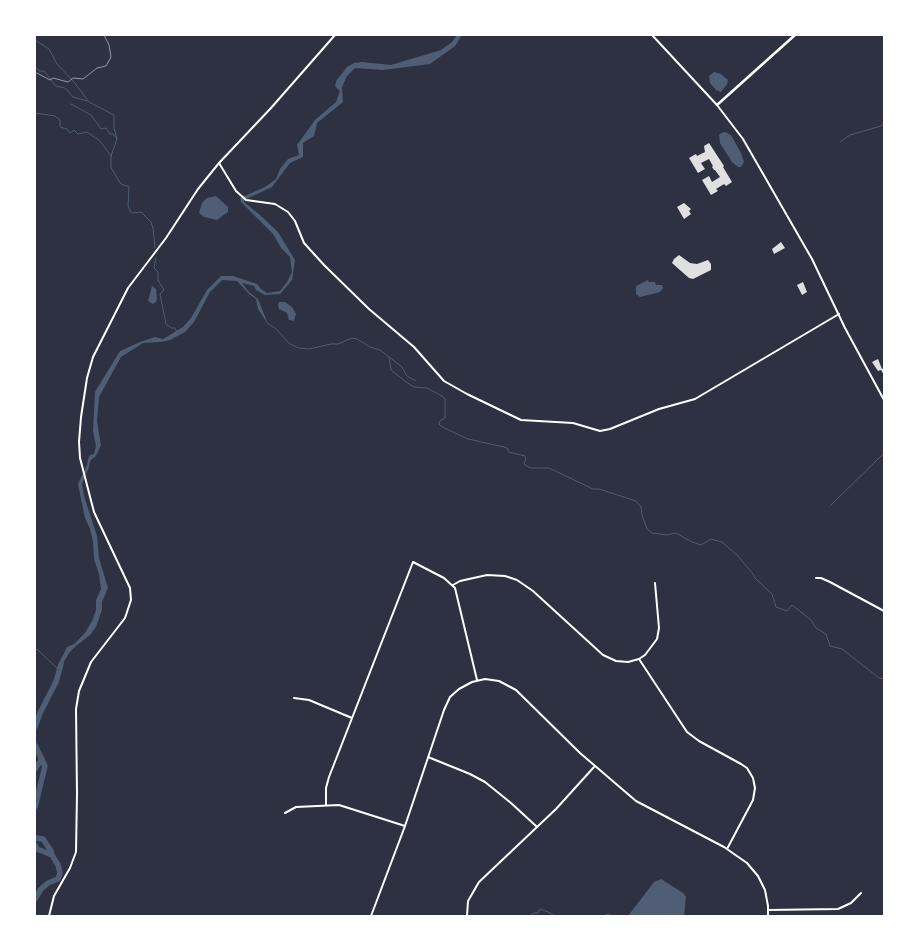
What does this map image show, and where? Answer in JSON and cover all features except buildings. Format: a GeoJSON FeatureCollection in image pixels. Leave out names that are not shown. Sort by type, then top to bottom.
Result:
{"type":"FeatureCollection","features":[{"type":"Feature","properties":{"kind":"main road"},"geometry":{"type":"LineString","coordinates":[[717,105],[795,35]]}},
{"type":"Feature","properties":{"kind":"street"},"geometry":{"type":"LineString","coordinates":[[49,916],[54,896],[73,863],[77,846],[76,715],[79,691],[88,667],[125,618],[131,600],[130,588],[96,517],[82,471],[78,442],[90,368],[100,341],[131,284],[166,238],[198,189],[219,162],[271,108],[335,35]]}},
{"type":"Feature","properties":{"kind":"street"},"geometry":{"type":"LineString","coordinates":[[652,35],[730,119],[748,146],[812,259],[838,314],[884,400]]}},
{"type":"Feature","properties":{"kind":"street"},"geometry":{"type":"LineString","coordinates":[[219,162],[236,191],[246,200],[275,204],[288,212],[295,221],[306,246],[369,309],[414,347],[444,380],[466,394],[521,420],[573,423],[600,431],[610,428],[651,412],[695,399],[838,314]]}},
{"type":"Feature","properties":{"kind":"street"},"geometry":{"type":"LineString","coordinates":[[326,804],[326,788],[329,776],[413,562],[444,578],[453,585],[458,598],[477,681]]}},
{"type":"Feature","properties":{"kind":"street"},"geometry":{"type":"LineString","coordinates":[[453,585],[460,581],[487,575],[504,576],[517,580],[533,591],[602,655],[622,662],[639,659],[655,644],[659,633],[655,583]]}},
{"type":"Feature","properties":{"kind":"street"},"geometry":{"type":"LineString","coordinates":[[816,578],[830,582],[884,611]]}},
{"type":"Feature","properties":{"kind":"street"},"geometry":{"type":"LineString","coordinates":[[639,659],[687,732],[699,741],[741,764],[751,773],[755,788],[753,800],[727,849]]}},
{"type":"Feature","properties":{"kind":"street"},"geometry":{"type":"LineString","coordinates":[[372,916],[444,710],[450,698],[459,689],[485,679],[499,681],[513,687],[595,766],[636,801],[727,849],[747,863],[755,872],[764,890],[768,916]]}},
{"type":"Feature","properties":{"kind":"street"},"geometry":{"type":"LineString","coordinates":[[294,698],[309,700],[352,718]]}},
{"type":"Feature","properties":{"kind":"street"},"geometry":{"type":"LineString","coordinates":[[428,757],[485,782],[537,827]]}},
{"type":"Feature","properties":{"kind":"street"},"geometry":{"type":"LineString","coordinates":[[467,916],[468,901],[479,882],[568,797],[595,766]]}},
{"type":"Feature","properties":{"kind":"street"},"geometry":{"type":"LineString","coordinates":[[285,813],[296,807],[326,804],[344,805],[405,826]]}},
{"type":"Feature","properties":{"kind":"street"},"geometry":{"type":"LineString","coordinates":[[768,910],[838,908],[851,903],[861,893]]}},
{"type":"Feature","properties":{"kind":"path"},"geometry":{"type":"LineString","coordinates":[[35,72],[50,80],[53,78],[68,82],[77,78],[83,79],[97,68],[106,66],[111,58],[109,45],[104,35]]}},
{"type":"Feature","properties":{"kind":"water"},"geometry":{"type":"Polygon","coordinates":[[[457,35],[462,35],[455,46],[430,64],[383,70],[355,68],[347,76],[342,87],[343,102],[317,123],[314,136],[303,143],[303,157],[290,163],[272,187],[244,200],[278,232],[295,260],[292,280],[280,294],[265,295],[256,290],[254,286],[242,283],[258,299],[268,324],[258,309],[256,299],[237,281],[222,280],[210,292],[194,322],[185,332],[170,340],[143,343],[121,357],[99,397],[97,421],[101,445],[96,456],[90,461],[82,484],[97,536],[99,558],[108,588],[102,602],[102,610],[96,627],[90,635],[69,653],[59,670],[60,661],[67,647],[74,644],[85,633],[92,621],[96,610],[96,600],[101,589],[94,559],[93,542],[85,518],[78,484],[88,459],[90,455],[94,454],[96,446],[93,431],[95,392],[120,351],[155,337],[163,339],[183,327],[191,318],[207,290],[221,276],[233,276],[257,284],[267,293],[280,291],[292,272],[290,257],[281,248],[273,234],[241,202],[240,198],[265,187],[276,179],[280,169],[288,159],[299,155],[297,145],[315,120],[336,102],[340,91],[335,86],[336,81],[347,67],[354,63],[362,62],[391,65],[441,50],[452,42],[457,35]]]}},
{"type":"Feature","properties":{"kind":"water"},"geometry":{"type":"Polygon","coordinates":[[[714,72],[721,74],[728,80],[721,92],[716,90],[710,83],[709,76],[714,72]]]}},
{"type":"Feature","properties":{"kind":"water"},"geometry":{"type":"Polygon","coordinates":[[[725,132],[731,135],[741,153],[744,162],[741,167],[732,162],[720,143],[719,135],[725,132]]]}},
{"type":"Feature","properties":{"kind":"water"},"geometry":{"type":"Polygon","coordinates":[[[216,196],[228,207],[228,212],[217,220],[204,217],[199,213],[202,203],[207,198],[216,196]]]}},
{"type":"Feature","properties":{"kind":"water"},"geometry":{"type":"Polygon","coordinates":[[[648,280],[649,282],[655,282],[656,285],[662,285],[663,288],[660,292],[640,297],[636,294],[636,286],[648,280]]]}},
{"type":"Feature","properties":{"kind":"water"},"geometry":{"type":"Polygon","coordinates":[[[152,286],[156,289],[157,300],[153,304],[148,301],[152,286]]]}},
{"type":"Feature","properties":{"kind":"water"},"geometry":{"type":"Polygon","coordinates":[[[279,302],[285,302],[292,307],[296,314],[294,321],[289,320],[287,313],[279,309],[279,302]]]}},
{"type":"Feature","properties":{"kind":"water"},"geometry":{"type":"Polygon","coordinates":[[[661,879],[686,897],[684,916],[628,916],[654,882],[661,879]]]}},
{"type":"Feature","properties":{"kind":"waterway"},"geometry":{"type":"LineString","coordinates":[[35,40],[49,49],[57,64],[89,102],[114,115],[114,128],[117,139],[111,156],[111,168],[121,184],[129,187],[128,206],[130,211],[133,213],[141,212],[151,222],[155,248]]}},
{"type":"Feature","properties":{"kind":"waterway"},"geometry":{"type":"LineString","coordinates":[[35,66],[39,71],[44,71],[56,86],[65,88],[73,97],[87,101]]}},
{"type":"Feature","properties":{"kind":"waterway"},"geometry":{"type":"LineString","coordinates":[[71,104],[91,115],[101,129],[106,128],[117,139]]}},
{"type":"Feature","properties":{"kind":"waterway"},"geometry":{"type":"LineString","coordinates":[[35,113],[55,116],[60,120],[60,127],[67,129],[70,133],[74,130],[78,134],[87,132],[100,141],[111,156]]}},
{"type":"Feature","properties":{"kind":"waterway"},"geometry":{"type":"LineString","coordinates":[[840,142],[850,135],[881,126],[884,123]]}},
{"type":"Feature","properties":{"kind":"waterway"},"geometry":{"type":"LineString","coordinates":[[156,258],[154,268],[158,272],[158,280],[164,290],[160,294],[166,324],[171,328],[175,328],[177,332]]}},
{"type":"Feature","properties":{"kind":"waterway"},"geometry":{"type":"LineString","coordinates":[[267,323],[275,328],[290,344],[299,348],[309,349],[338,344],[352,338],[380,350],[389,357],[391,370],[406,382],[414,387],[427,388],[445,399],[445,418],[439,424],[442,427],[468,439],[504,447],[509,452],[525,456],[524,464],[530,468],[549,468],[593,489],[599,489],[636,501],[641,507],[647,529],[652,533],[667,535],[676,533],[701,545],[711,539],[722,542],[738,556],[755,578],[772,594],[776,607],[787,611],[792,605],[811,620],[816,628],[826,634],[830,646],[842,649],[879,678],[884,679]]}},
{"type":"Feature","properties":{"kind":"waterway"},"geometry":{"type":"LineString","coordinates":[[389,357],[402,367],[407,376],[416,381]]}},
{"type":"Feature","properties":{"kind":"waterway"},"geometry":{"type":"LineString","coordinates":[[830,506],[884,453]]}},
{"type":"Feature","properties":{"kind":"waterway"},"geometry":{"type":"LineString","coordinates":[[35,649],[59,670]]}},
{"type":"Feature","properties":{"kind":"waterway"},"geometry":{"type":"LineString","coordinates":[[35,727],[56,682],[61,664]]}},
{"type":"Feature","properties":{"kind":"waterway"},"geometry":{"type":"LineString","coordinates":[[35,745],[45,766],[35,807]]}},
{"type":"Feature","properties":{"kind":"waterway"},"geometry":{"type":"LineString","coordinates":[[35,769],[42,759]]}},
{"type":"Feature","properties":{"kind":"waterway"},"geometry":{"type":"LineString","coordinates":[[35,838],[43,839],[52,855]]}},
{"type":"Feature","properties":{"kind":"waterway"},"geometry":{"type":"LineString","coordinates":[[35,845],[37,849],[52,855],[60,873],[58,879],[48,883],[41,889],[35,899]]}},
{"type":"Feature","properties":{"kind":"waterway"},"geometry":{"type":"LineString","coordinates":[[530,916],[538,913],[540,909],[555,916]]}},
{"type":"Feature","properties":{"kind":"waterway"},"geometry":{"type":"LineString","coordinates":[[603,916],[609,914],[612,916]]}}]}
